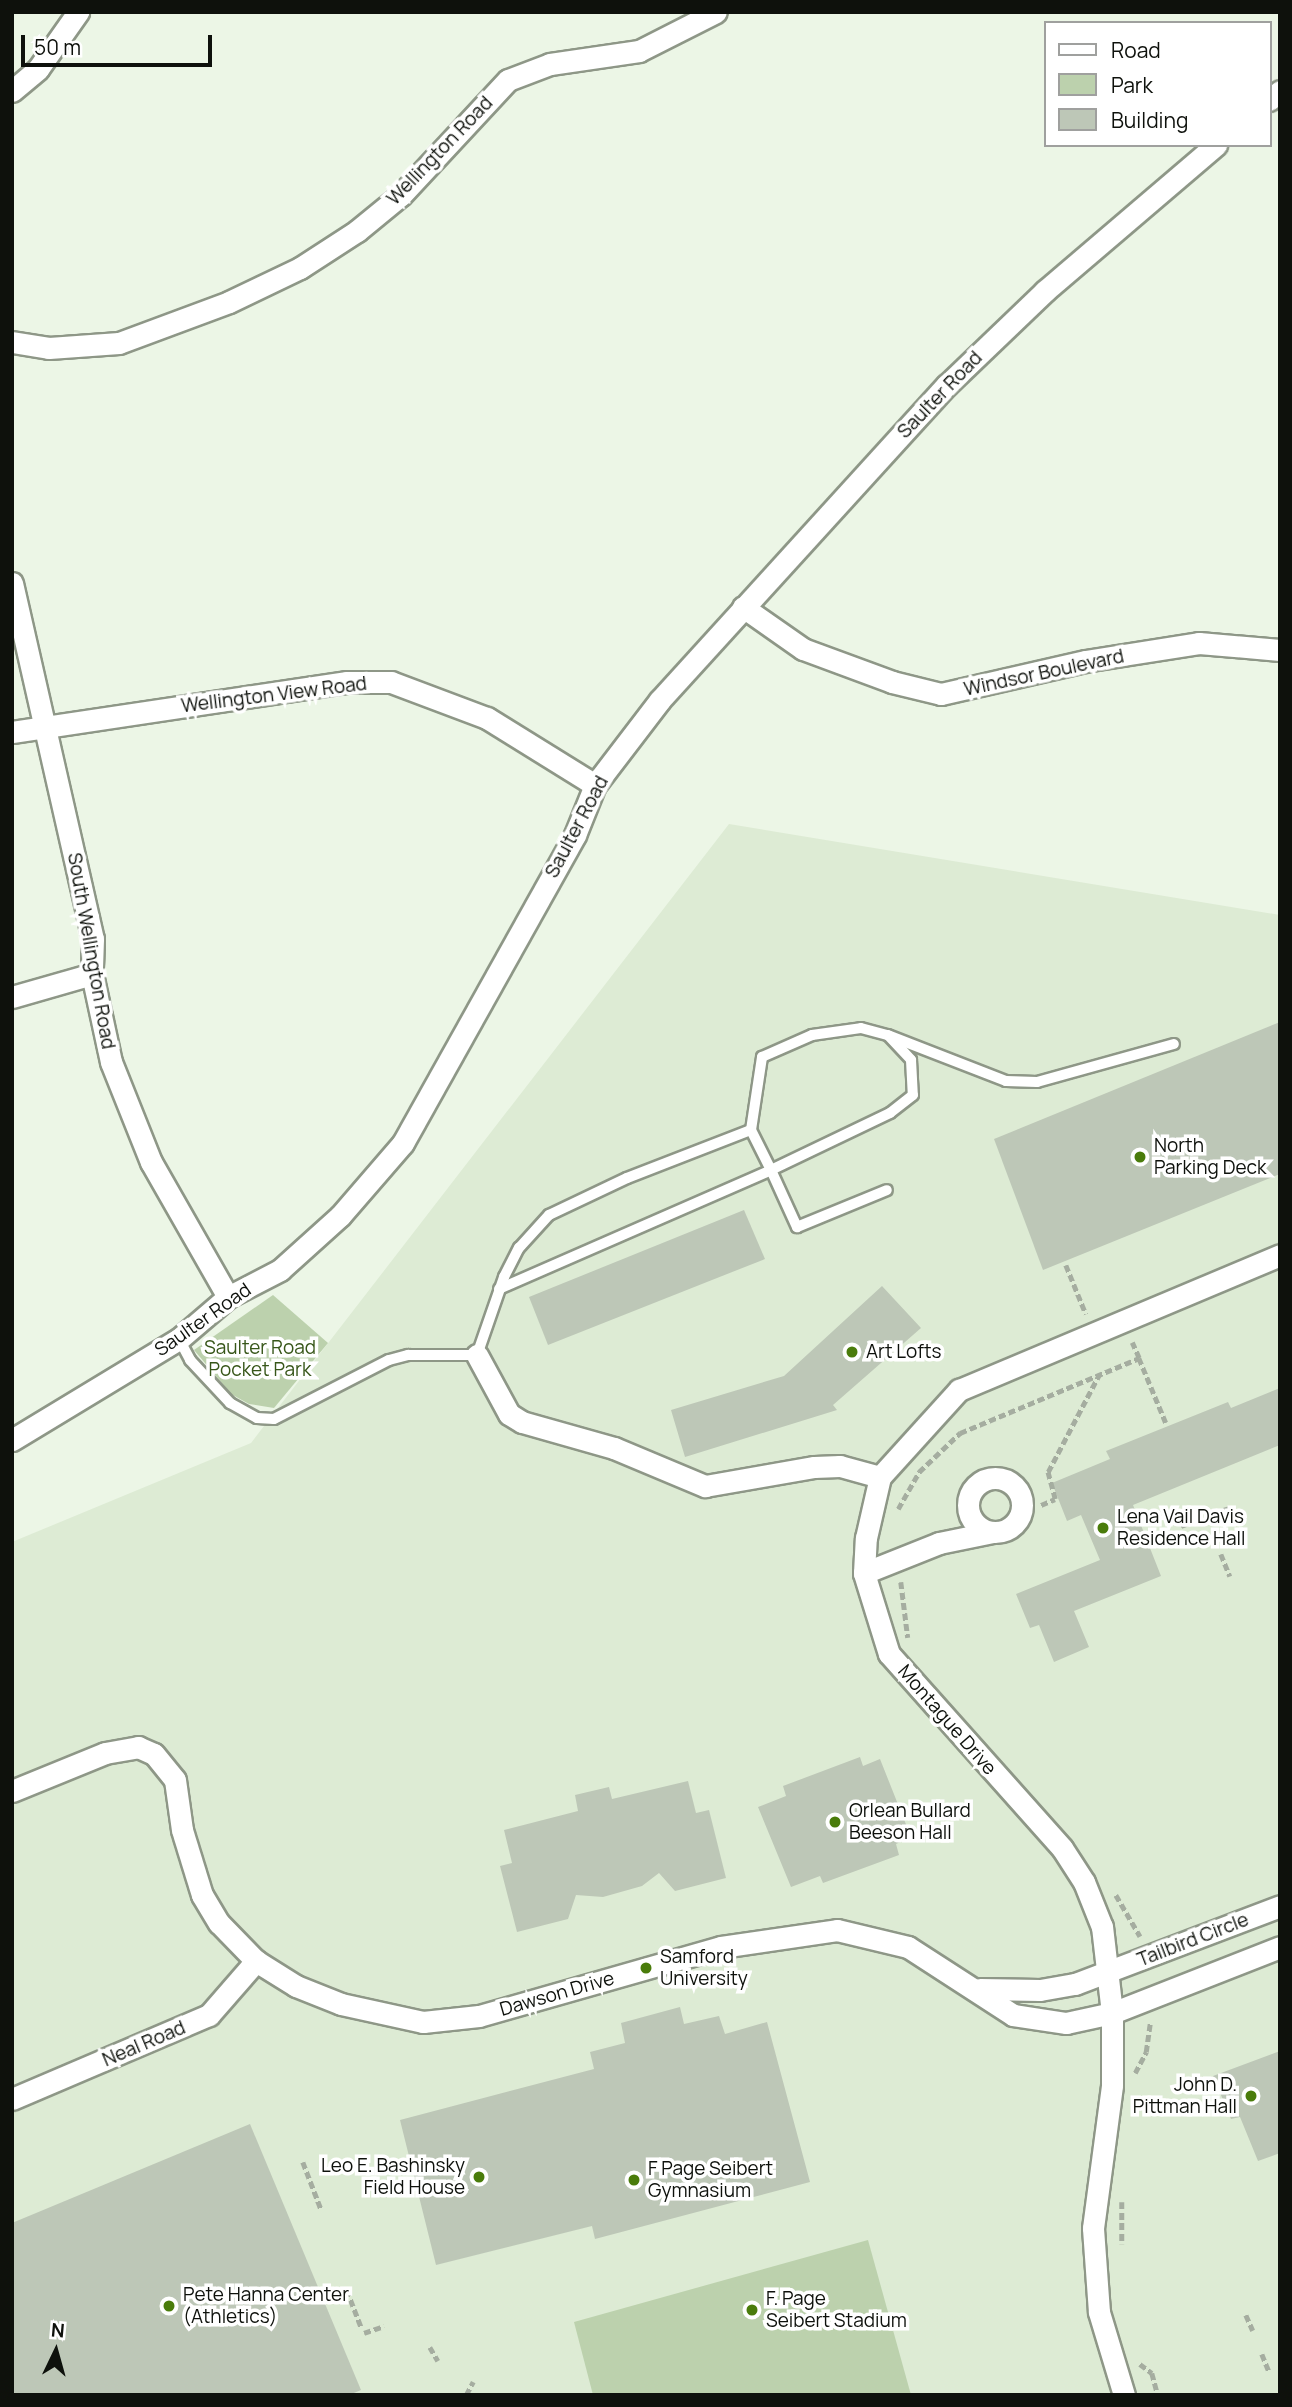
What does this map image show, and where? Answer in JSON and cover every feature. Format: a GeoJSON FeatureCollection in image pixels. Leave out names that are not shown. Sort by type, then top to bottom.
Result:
{"type":"FeatureCollection","features":[{"type":"Feature","properties":{"kind":"street"},"geometry":{"type":"LineString","coordinates":[[12,91],[38,69],[78,12]]}},
{"type":"Feature","properties":{"kind":"street","name":"Wellington Road"},"geometry":{"type":"LineString","coordinates":[[12,341],[49,348],[119,343],[229,302],[300,268],[357,232],[401,195],[509,80],[550,64],[639,51],[716,12]]}},
{"type":"Feature","properties":{"kind":"street","name":"Saulter Road"},"geometry":{"type":"LineString","coordinates":[[12,1440],[179,1339],[228,1297],[280,1270],[340,1216],[403,1143],[575,835],[596,785],[660,700],[947,385],[1045,291],[1214,147]]}},
{"type":"Feature","properties":{"kind":"street","name":"South Wellington Road"},"geometry":{"type":"LineString","coordinates":[[12,583],[47,727],[93,939],[92,974],[111,1062],[151,1162],[228,1297]]}},
{"type":"Feature","properties":{"kind":"street","name":"Windsor Boulevard"},"geometry":{"type":"LineString","coordinates":[[743,607],[803,649],[892,682],[941,694],[991,686],[1086,661],[1199,643],[1280,650]]}},
{"type":"Feature","properties":{"kind":"street","name":"Wellington View Road"},"geometry":{"type":"LineString","coordinates":[[12,732],[347,682],[391,682],[488,718],[596,785]]}},
{"type":"Feature","properties":{"kind":"street"},"geometry":{"type":"LineString","coordinates":[[12,997],[92,974]]}},
{"type":"Feature","properties":{"kind":"street","name":"Montague Drive"},"geometry":{"type":"LineString","coordinates":[[1124,2395],[1099,2312],[1093,2228],[1112,2085],[1112,2013],[1102,1927],[1084,1882],[1062,1848],[889,1654],[864,1573],[866,1538],[880,1477],[959,1390],[1280,1255]]}},
{"type":"Feature","properties":{"kind":"street"},"geometry":{"type":"LineString","coordinates":[[477,1355],[509,1414],[522,1422],[614,1448],[705,1486],[814,1466],[840,1465],[880,1477]]}},
{"type":"Feature","properties":{"kind":"street"},"geometry":{"type":"LineString","coordinates":[[864,1573],[939,1542],[1007,1529],[1019,1517],[1019,1492],[1005,1480],[987,1479],[968,1499],[939,1542]]}},
{"type":"Feature","properties":{"kind":"street"},"geometry":{"type":"LineString","coordinates":[[968,1499],[975,1524],[993,1532]]}},
{"type":"Feature","properties":{"kind":"street","name":"Dawson Drive"},"geometry":{"type":"LineString","coordinates":[[12,1791],[105,1753],[138,1747],[154,1754],[175,1780],[182,1830],[202,1895],[219,1923],[256,1961],[296,1986],[341,2004],[423,2022],[479,2016],[721,1947],[837,1930],[908,1947],[979,1989],[1013,2015],[1066,2023],[1112,2013]]}},
{"type":"Feature","properties":{"kind":"street","name":"Tailbird Circle"},"geometry":{"type":"LineString","coordinates":[[1107,1974],[1280,1906]]}},
{"type":"Feature","properties":{"kind":"street","name":"Tailbird Circle"},"geometry":{"type":"LineString","coordinates":[[1112,2013],[1280,1947]]}},
{"type":"Feature","properties":{"kind":"street","name":"Neal Road"},"geometry":{"type":"LineString","coordinates":[[12,2099],[209,2015],[256,1961]]}},
{"type":"Feature","properties":{"kind":"street","name":"Dawson Drive"},"geometry":{"type":"LineString","coordinates":[[979,1989],[1040,1990],[1107,1974]]}},
{"type":"Feature","properties":{"kind":"lane"},"geometry":{"type":"LineString","coordinates":[[887,1190],[797,1227],[751,1130],[762,1057],[812,1035],[861,1028],[888,1035],[1006,1081],[1037,1083],[1174,1044]]}},
{"type":"Feature","properties":{"kind":"lane"},"geometry":{"type":"LineString","coordinates":[[499,1289],[771,1170],[890,1113],[913,1095],[911,1060],[888,1035]]}},
{"type":"Feature","properties":{"kind":"lane"},"geometry":{"type":"LineString","coordinates":[[179,1339],[190,1360],[230,1403],[257,1418],[274,1419],[389,1360],[408,1355],[477,1355],[499,1289],[519,1248],[549,1215],[626,1178],[751,1130]]}},
{"type":"Feature","properties":{"kind":"path"},"geometry":{"type":"LineString","coordinates":[[1066,1265],[1086,1315]]}},
{"type":"Feature","properties":{"kind":"path"},"geometry":{"type":"LineString","coordinates":[[1130,1335],[1166,1423]]}},
{"type":"Feature","properties":{"kind":"path"},"geometry":{"type":"LineString","coordinates":[[894,1519],[919,1472],[960,1433],[1139,1357]]}},
{"type":"Feature","properties":{"kind":"path"},"geometry":{"type":"LineString","coordinates":[[1041,1505],[1055,1499],[1048,1472],[1100,1374]]}},
{"type":"Feature","properties":{"kind":"path"},"geometry":{"type":"LineString","coordinates":[[1214,1513],[1229,1508]]}},
{"type":"Feature","properties":{"kind":"path"},"geometry":{"type":"LineString","coordinates":[[1181,1526],[1200,1519]]}},
{"type":"Feature","properties":{"kind":"path"},"geometry":{"type":"LineString","coordinates":[[1221,1554],[1230,1576]]}},
{"type":"Feature","properties":{"kind":"path"},"geometry":{"type":"LineString","coordinates":[[896,1560],[910,1629],[907,1643]]}},
{"type":"Feature","properties":{"kind":"path"},"geometry":{"type":"LineString","coordinates":[[1108,1885],[1131,1918],[1147,1958]]}},
{"type":"Feature","properties":{"kind":"path"},"geometry":{"type":"LineString","coordinates":[[1131,2088],[1146,2052],[1150,2021],[1159,2012],[1155,1996]]}},
{"type":"Feature","properties":{"kind":"path"},"geometry":{"type":"LineString","coordinates":[[303,2162],[321,2210]]}},
{"type":"Feature","properties":{"kind":"path"},"geometry":{"type":"LineString","coordinates":[[1122,2193],[1122,2244]]}},
{"type":"Feature","properties":{"kind":"path"},"geometry":{"type":"LineString","coordinates":[[347,2290],[361,2326]]}},
{"type":"Feature","properties":{"kind":"path"},"geometry":{"type":"LineString","coordinates":[[1246,2315],[1253,2331]]}},
{"type":"Feature","properties":{"kind":"path"},"geometry":{"type":"LineString","coordinates":[[364,2333],[384,2326]]}},
{"type":"Feature","properties":{"kind":"path"},"geometry":{"type":"LineString","coordinates":[[430,2347],[438,2361]]}},
{"type":"Feature","properties":{"kind":"path"},"geometry":{"type":"LineString","coordinates":[[1262,2354],[1269,2371]]}},
{"type":"Feature","properties":{"kind":"path"},"geometry":{"type":"LineString","coordinates":[[1131,2358],[1152,2373],[1158,2395]]}},
{"type":"Feature","properties":{"kind":"path"},"geometry":{"type":"LineString","coordinates":[[466,2395],[474,2382]]}},
{"type":"Feature","properties":{"kind":"shaded area","name":"Samford University"},"geometry":{"type":"Polygon","coordinates":[[[729,824],[1280,915],[1280,2395],[12,2395],[12,1542],[251,1443],[729,824]]]}},
{"type":"Feature","properties":{"kind":"green space","name":"Saulter Road Pocket Park"},"geometry":{"type":"Polygon","coordinates":[[[273,1295],[328,1343],[274,1408],[249,1404],[231,1394],[194,1350],[273,1295]]]}},
{"type":"Feature","properties":{"kind":"green space","name":"F. Page Seibert Stadium"},"geometry":{"type":"Polygon","coordinates":[[[868,2240],[911,2395],[593,2395],[574,2322],[868,2240]]]}},
{"type":"Feature","properties":{"kind":"building","name":"North Parking Deck"},"geometry":{"type":"Polygon","coordinates":[[[1280,1022],[1280,1174],[1043,1270],[994,1139],[1280,1022]]]}},
{"type":"Feature","properties":{"kind":"building"},"geometry":{"type":"Polygon","coordinates":[[[744,1210],[765,1259],[548,1345],[529,1297],[744,1210]]]}},
{"type":"Feature","properties":{"kind":"building"},"geometry":{"type":"Polygon","coordinates":[[[882,1286],[921,1328],[833,1405],[837,1410],[685,1457],[671,1410],[784,1376],[882,1286]]]}},
{"type":"Feature","properties":{"kind":"building","name":"Lena Vail Davis Residence Hall"},"geometry":{"type":"Polygon","coordinates":[[[1280,1388],[1280,1445],[1133,1505],[1161,1576],[1074,1611],[1089,1647],[1054,1662],[1039,1625],[1030,1628],[1016,1594],[1100,1560],[1081,1515],[1067,1521],[1052,1483],[1110,1459],[1106,1451],[1228,1402],[1231,1408],[1280,1388]]]}},
{"type":"Feature","properties":{"kind":"building","name":"Orlean Bullard Beeson Hall"},"geometry":{"type":"Polygon","coordinates":[[[860,1757],[863,1766],[880,1759],[911,1837],[896,1844],[899,1855],[823,1883],[820,1876],[791,1887],[758,1807],[786,1796],[783,1786],[860,1757]]]}},
{"type":"Feature","properties":{"kind":"building"},"geometry":{"type":"Polygon","coordinates":[[[688,1781],[696,1813],[709,1810],[726,1878],[675,1891],[659,1873],[642,1886],[603,1897],[576,1895],[568,1919],[517,1932],[500,1866],[512,1863],[504,1830],[578,1811],[575,1795],[609,1787],[612,1799],[688,1781]]]}},
{"type":"Feature","properties":{"kind":"building"},"geometry":{"type":"Polygon","coordinates":[[[680,2007],[684,2024],[719,2016],[725,2034],[767,2022],[810,2182],[595,2239],[592,2226],[436,2265],[400,2120],[594,2069],[590,2052],[625,2043],[621,2023],[680,2007]]]}},
{"type":"Feature","properties":{"kind":"building","name":"John D. Pittman Hall"},"geometry":{"type":"Polygon","coordinates":[[[1280,2051],[1280,2153],[1258,2161],[1240,2117],[1231,2119],[1213,2076],[1280,2051]]]}},
{"type":"Feature","properties":{"kind":"building","name":"Pete Hanna Center (Athletics)"},"geometry":{"type":"Polygon","coordinates":[[[250,2124],[361,2390],[349,2395],[12,2395],[12,2223],[250,2124]]]}},
{"type":"Feature","properties":{"kind":"place","name":"North Parking Deck"},"geometry":{"type":"Point","coordinates":[1140,1157]}},
{"type":"Feature","properties":{"kind":"place","name":"Art Lofts"},"geometry":{"type":"Point","coordinates":[852,1352]}},
{"type":"Feature","properties":{"kind":"place","name":"Lena Vail Davis Residence Hall"},"geometry":{"type":"Point","coordinates":[1103,1528]}},
{"type":"Feature","properties":{"kind":"place","name":"Orlean Bullard Beeson Hall"},"geometry":{"type":"Point","coordinates":[835,1822]}},
{"type":"Feature","properties":{"kind":"place","name":"Samford University"},"geometry":{"type":"Point","coordinates":[646,1968]}},
{"type":"Feature","properties":{"kind":"place","name":"John D. Pittman Hall"},"geometry":{"type":"Point","coordinates":[1251,2096]}},
{"type":"Feature","properties":{"kind":"place","name":"Leo E. Bashinsky Field House"},"geometry":{"type":"Point","coordinates":[479,2177]}},
{"type":"Feature","properties":{"kind":"place","name":"F Page Seibert Gymnasium"},"geometry":{"type":"Point","coordinates":[634,2180]}},
{"type":"Feature","properties":{"kind":"place","name":"Pete Hanna Center (Athletics)"},"geometry":{"type":"Point","coordinates":[169,2306]}},
{"type":"Feature","properties":{"kind":"place","name":"F. Page Seibert Stadium"},"geometry":{"type":"Point","coordinates":[752,2310]}}]}
